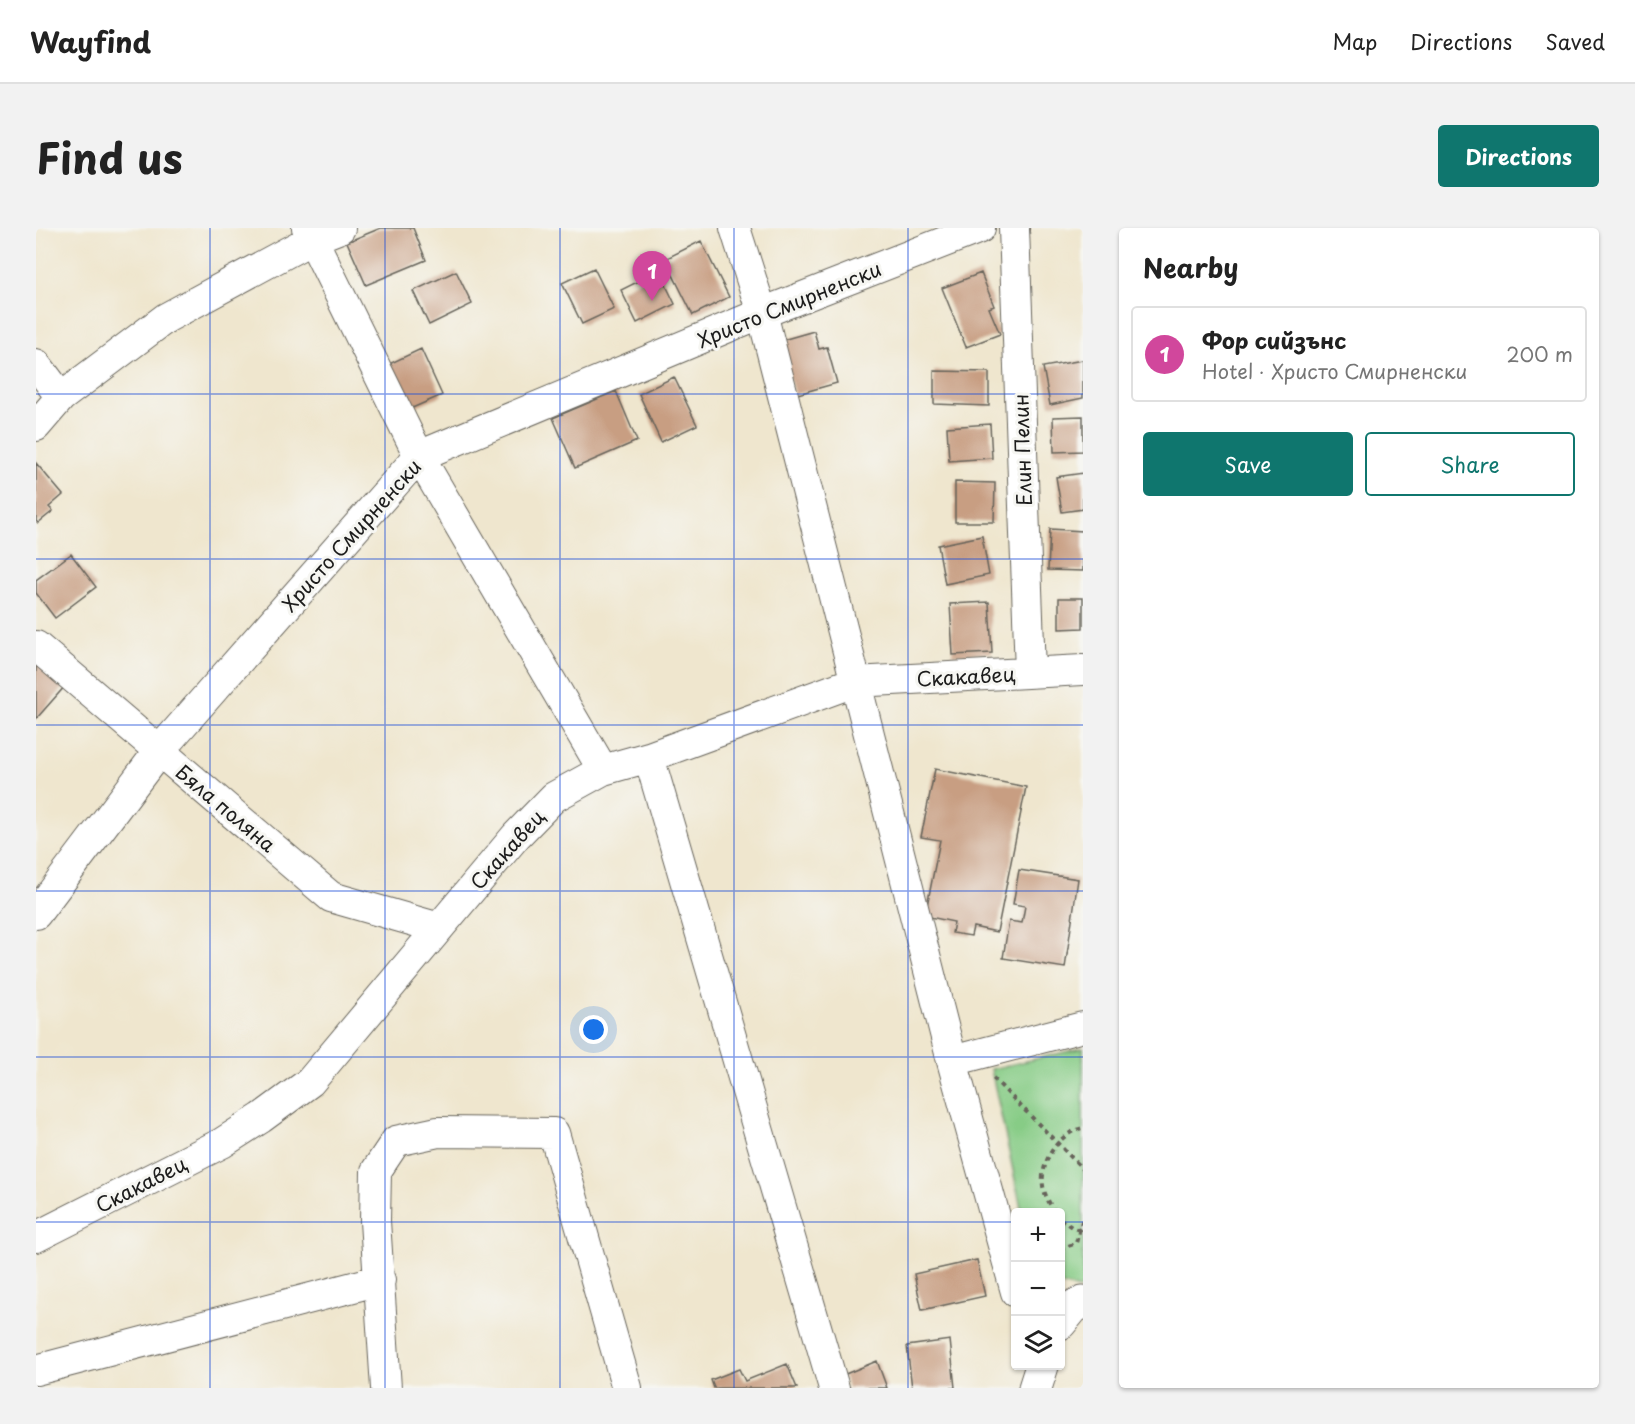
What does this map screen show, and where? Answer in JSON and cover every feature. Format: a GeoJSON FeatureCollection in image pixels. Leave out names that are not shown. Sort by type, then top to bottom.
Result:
{"type":"FeatureCollection","features":[{"type":"Feature","properties":{"kind":"street"},"geometry":{"type":"LineString","coordinates":[[36,426],[62,397],[166,318],[310,234],[340,228]]}},
{"type":"Feature","properties":{"kind":"street"},"geometry":{"type":"LineString","coordinates":[[735,228],[762,314],[854,682],[962,1058],[1011,1264]]}},
{"type":"Feature","properties":{"kind":"street","name":"Христо Смирненски"},"geometry":{"type":"LineString","coordinates":[[36,914],[159,751],[419,456],[762,314],[980,228]]}},
{"type":"Feature","properties":{"kind":"street","name":"Елин Пелин"},"geometry":{"type":"LineString","coordinates":[[1014,228],[1030,672]]}},
{"type":"Feature","properties":{"kind":"street"},"geometry":{"type":"LineString","coordinates":[[310,234],[419,456],[603,770]]}},
{"type":"Feature","properties":{"kind":"street"},"geometry":{"type":"LineString","coordinates":[[36,364],[62,397]]}},
{"type":"Feature","properties":{"kind":"street","name":"Бяла поляна"},"geometry":{"type":"LineString","coordinates":[[36,646],[331,897],[439,928]]}},
{"type":"Feature","properties":{"kind":"street","name":"Скакавец"},"geometry":{"type":"LineString","coordinates":[[36,1237],[222,1143],[310,1082],[516,836],[554,798],[603,770],[649,757],[854,682],[1083,670]]}},
{"type":"Feature","properties":{"kind":"street"},"geometry":{"type":"LineString","coordinates":[[649,757],[834,1388]]}},
{"type":"Feature","properties":{"kind":"street"},"geometry":{"type":"LineString","coordinates":[[962,1058],[1083,1027]]}},
{"type":"Feature","properties":{"kind":"street"},"geometry":{"type":"LineString","coordinates":[[386,1388],[375,1221],[376,1171],[396,1141],[438,1132],[554,1132],[627,1388]]}},
{"type":"Feature","properties":{"kind":"street"},"geometry":{"type":"LineString","coordinates":[[36,1370],[380,1280]]}},
{"type":"Feature","properties":{"kind":"path"},"geometry":{"type":"LineString","coordinates":[[962,1058],[1083,1169]]}},
{"type":"Feature","properties":{"kind":"path"},"geometry":{"type":"LineString","coordinates":[[1052,1208],[1043,1186],[1044,1168],[1051,1152],[1062,1138],[1083,1128]]}},
{"type":"Feature","properties":{"kind":"path"},"geometry":{"type":"LineString","coordinates":[[1065,1247],[1076,1243],[1083,1217]]}},
{"type":"Feature","properties":{"kind":"path"},"geometry":{"type":"LineString","coordinates":[[1065,1222],[1081,1230]]}},
{"type":"Feature","properties":{"kind":"green space"},"geometry":{"type":"Polygon","coordinates":[[[1083,1048],[1083,1287],[1079,1289],[1065,1286],[1065,1208],[1021,1208],[991,1069],[1083,1048]]]}},
{"type":"Feature","properties":{"kind":"building"},"geometry":{"type":"Polygon","coordinates":[[[381,228],[413,228],[426,260],[366,285],[347,242],[381,228]]]}},
{"type":"Feature","properties":{"kind":"building"},"geometry":{"type":"Polygon","coordinates":[[[701,241],[729,297],[693,315],[665,259],[701,241]]]}},
{"type":"Feature","properties":{"kind":"building"},"geometry":{"type":"Polygon","coordinates":[[[594,268],[614,309],[582,324],[562,283],[594,268]]]}},
{"type":"Feature","properties":{"kind":"building"},"geometry":{"type":"Polygon","coordinates":[[[456,271],[472,304],[429,325],[413,291],[456,271]]]}},
{"type":"Feature","properties":{"kind":"building"},"geometry":{"type":"Polygon","coordinates":[[[659,271],[675,304],[637,323],[621,290],[659,271]]]}},
{"type":"Feature","properties":{"kind":"building"},"geometry":{"type":"Polygon","coordinates":[[[981,273],[994,306],[989,308],[1000,334],[966,347],[942,288],[981,273]]]}},
{"type":"Feature","properties":{"kind":"building"},"geometry":{"type":"Polygon","coordinates":[[[814,331],[819,349],[827,347],[837,383],[794,395],[779,341],[814,331]]]}},
{"type":"Feature","properties":{"kind":"building"},"geometry":{"type":"Polygon","coordinates":[[[421,349],[442,395],[410,409],[389,364],[421,349]]]}},
{"type":"Feature","properties":{"kind":"building"},"geometry":{"type":"Polygon","coordinates":[[[1083,360],[1083,398],[1050,405],[1043,367],[1083,360]]]}},
{"type":"Feature","properties":{"kind":"building"},"geometry":{"type":"Polygon","coordinates":[[[934,371],[989,372],[989,406],[934,404],[934,371]]]}},
{"type":"Feature","properties":{"kind":"building"},"geometry":{"type":"Polygon","coordinates":[[[674,377],[697,425],[661,442],[639,394],[674,377]]]}},
{"type":"Feature","properties":{"kind":"building"},"geometry":{"type":"Polygon","coordinates":[[[616,391],[637,441],[575,468],[553,418],[616,391]]]}},
{"type":"Feature","properties":{"kind":"building"},"geometry":{"type":"Polygon","coordinates":[[[1083,416],[1083,451],[1054,452],[1053,417],[1083,416]]]}},
{"type":"Feature","properties":{"kind":"building"},"geometry":{"type":"Polygon","coordinates":[[[990,424],[992,458],[949,461],[947,427],[990,424]]]}},
{"type":"Feature","properties":{"kind":"building"},"geometry":{"type":"Polygon","coordinates":[[[36,463],[63,495],[49,507],[53,511],[38,523],[36,521],[36,463]]]}},
{"type":"Feature","properties":{"kind":"building"},"geometry":{"type":"Polygon","coordinates":[[[1083,473],[1083,509],[1062,512],[1056,477],[1083,473]]]}},
{"type":"Feature","properties":{"kind":"building"},"geometry":{"type":"Polygon","coordinates":[[[955,482],[995,483],[994,522],[955,522],[955,482]]]}},
{"type":"Feature","properties":{"kind":"building"},"geometry":{"type":"Polygon","coordinates":[[[1050,529],[1083,531],[1083,571],[1048,570],[1050,529]]]}},
{"type":"Feature","properties":{"kind":"building"},"geometry":{"type":"Polygon","coordinates":[[[982,536],[989,575],[945,584],[938,545],[982,536]]]}},
{"type":"Feature","properties":{"kind":"building"},"geometry":{"type":"Polygon","coordinates":[[[71,554],[96,587],[55,618],[36,593],[36,580],[71,554]]]}},
{"type":"Feature","properties":{"kind":"building"},"geometry":{"type":"Polygon","coordinates":[[[1059,598],[1083,598],[1083,628],[1059,629],[1059,598]]]}},
{"type":"Feature","properties":{"kind":"building"},"geometry":{"type":"Polygon","coordinates":[[[989,602],[992,653],[953,655],[950,604],[989,602]]]}},
{"type":"Feature","properties":{"kind":"building"},"geometry":{"type":"Polygon","coordinates":[[[36,659],[66,685],[36,719],[36,659]]]}},
{"type":"Feature","properties":{"kind":"building"},"geometry":{"type":"Polygon","coordinates":[[[935,769],[1026,787],[997,932],[973,927],[971,936],[952,933],[954,922],[925,916],[940,840],[921,837],[935,769]]]}},
{"type":"Feature","properties":{"kind":"building"},"geometry":{"type":"Polygon","coordinates":[[[1019,870],[1078,879],[1065,968],[1003,958],[1009,921],[1022,923],[1025,906],[1013,904],[1019,870]]]}},
{"type":"Feature","properties":{"kind":"building"},"geometry":{"type":"Polygon","coordinates":[[[977,1260],[985,1296],[922,1310],[914,1274],[977,1260]]]}},
{"type":"Feature","properties":{"kind":"building"},"geometry":{"type":"Polygon","coordinates":[[[950,1340],[955,1388],[912,1388],[907,1346],[950,1340]]]}},
{"type":"Feature","properties":{"kind":"building"},"geometry":{"type":"Polygon","coordinates":[[[877,1361],[887,1388],[848,1388],[843,1375],[877,1361]]]}},
{"type":"Feature","properties":{"kind":"building"},"geometry":{"type":"Polygon","coordinates":[[[787,1364],[797,1388],[714,1388],[711,1380],[739,1369],[745,1381],[787,1364]]]}},
{"type":"Feature","properties":{"kind":"place","name":"Фор сийзънс"},"geometry":{"type":"Point","coordinates":[652,301]}}]}
